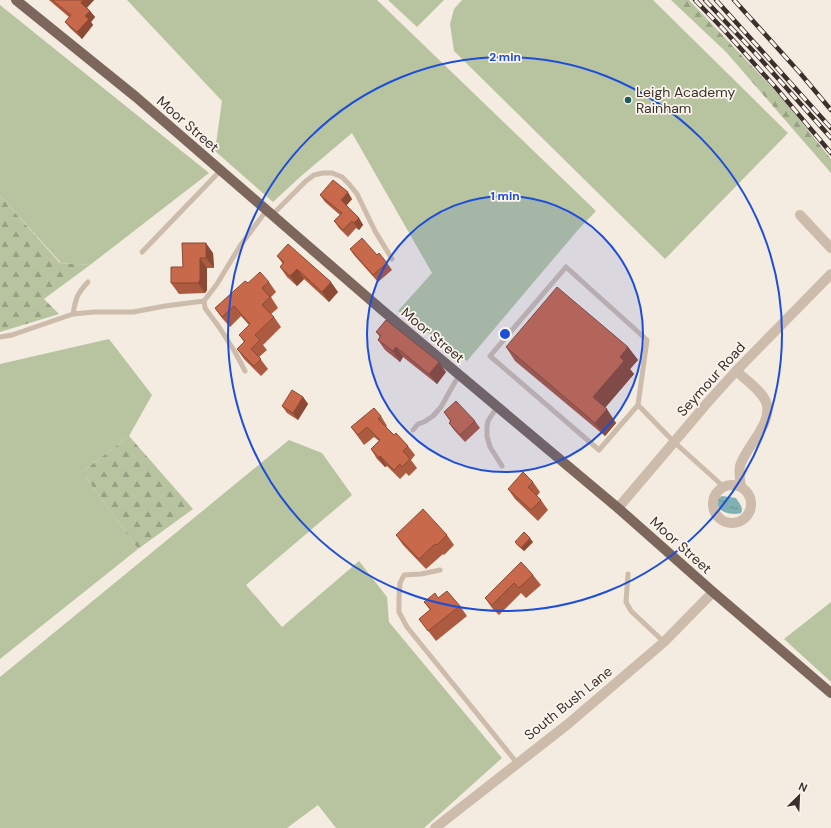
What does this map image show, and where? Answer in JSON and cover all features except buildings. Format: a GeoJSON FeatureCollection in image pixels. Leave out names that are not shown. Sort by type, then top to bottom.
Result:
{"type":"FeatureCollection","features":[{"type":"Feature","properties":{"kind":"main road","name":"Moor Street"},"geometry":{"type":"LineString","coordinates":[[16,0],[136,97],[376,305],[618,508],[831,693]]}},
{"type":"Feature","properties":{"kind":"street"},"geometry":{"type":"LineString","coordinates":[[800,215],[831,248]]}},
{"type":"Feature","properties":{"kind":"street","name":"Seymour Road"},"geometry":{"type":"LineString","coordinates":[[618,508],[736,371],[831,274]]}},
{"type":"Feature","properties":{"kind":"street"},"geometry":{"type":"LineString","coordinates":[[736,371],[759,392],[766,402],[767,413],[765,424],[746,451],[740,467],[741,487]]}},
{"type":"Feature","properties":{"kind":"street"},"geometry":{"type":"LineString","coordinates":[[728,485],[741,487],[749,495],[751,507],[748,515],[742,521],[732,524],[728,523],[722,521],[715,514],[713,507],[715,494],[724,487],[728,485]]}},
{"type":"Feature","properties":{"kind":"street","name":"South Bush Lane"},"geometry":{"type":"LineString","coordinates":[[435,828],[568,724],[664,642],[713,592]]}},
{"type":"Feature","properties":{"kind":"lane"},"geometry":{"type":"LineString","coordinates":[[142,252],[221,170]]}},
{"type":"Feature","properties":{"kind":"lane"},"geometry":{"type":"LineString","coordinates":[[0,337],[12,335],[73,314],[94,312],[133,312],[204,301],[217,284],[240,246],[269,213],[314,175],[323,173],[332,173],[342,177],[350,184],[392,259]]}},
{"type":"Feature","properties":{"kind":"lane"},"geometry":{"type":"LineString","coordinates":[[566,267],[647,340],[638,405],[599,450],[490,356],[566,267]]}},
{"type":"Feature","properties":{"kind":"lane"},"geometry":{"type":"LineString","coordinates":[[73,314],[75,300],[79,292],[88,282]]}},
{"type":"Feature","properties":{"kind":"lane"},"geometry":{"type":"LineString","coordinates":[[204,301],[205,308],[235,352],[244,371]]}},
{"type":"Feature","properties":{"kind":"lane"},"geometry":{"type":"LineString","coordinates":[[413,430],[418,424],[433,416],[441,407],[459,375]]}},
{"type":"Feature","properties":{"kind":"lane"},"geometry":{"type":"LineString","coordinates":[[638,405],[674,442],[724,487]]}},
{"type":"Feature","properties":{"kind":"lane"},"geometry":{"type":"LineString","coordinates":[[497,407],[486,427],[490,447],[502,466]]}},
{"type":"Feature","properties":{"kind":"lane"},"geometry":{"type":"LineString","coordinates":[[440,570],[421,574],[404,575],[400,583],[399,612],[407,627],[517,763]]}},
{"type":"Feature","properties":{"kind":"lane"},"geometry":{"type":"LineString","coordinates":[[628,574],[626,602],[631,611],[664,642]]}},
{"type":"Feature","properties":{"kind":"green space"},"geometry":{"type":"Polygon","coordinates":[[[127,0],[377,0],[596,211],[577,231],[467,361],[398,311],[432,273],[352,133],[273,202],[215,151],[222,101],[127,0]]]}},
{"type":"Feature","properties":{"kind":"green space"},"geometry":{"type":"Polygon","coordinates":[[[388,0],[444,0],[417,27],[388,0]]]}},
{"type":"Feature","properties":{"kind":"green space","name":"Leigh Academy Rainham"},"geometry":{"type":"Polygon","coordinates":[[[462,0],[653,0],[788,133],[665,259],[454,51],[450,24],[454,9],[462,0]]]}},
{"type":"Feature","properties":{"kind":"green space"},"geometry":{"type":"Polygon","coordinates":[[[671,0],[689,0],[782,98],[831,159],[831,173],[726,52],[671,0]]]}},
{"type":"Feature","properties":{"kind":"green space"},"geometry":{"type":"Polygon","coordinates":[[[0,5],[209,173],[90,265],[61,263],[0,196],[0,5]]]}},
{"type":"Feature","properties":{"kind":"green space"},"geometry":{"type":"Polygon","coordinates":[[[0,196],[60,263],[90,265],[44,299],[59,314],[0,332],[0,196]]]}},
{"type":"Feature","properties":{"kind":"green space"},"geometry":{"type":"Polygon","coordinates":[[[109,339],[152,395],[129,436],[82,472],[138,549],[0,659],[0,364],[109,339]]]}},
{"type":"Feature","properties":{"kind":"green space"},"geometry":{"type":"Polygon","coordinates":[[[129,436],[193,509],[138,549],[82,472],[129,436]]]}},
{"type":"Feature","properties":{"kind":"green space"},"geometry":{"type":"Polygon","coordinates":[[[289,440],[322,453],[352,495],[246,585],[282,627],[359,561],[387,597],[389,622],[502,758],[424,828],[336,828],[318,805],[287,828],[0,828],[0,677],[289,440]]]}},
{"type":"Feature","properties":{"kind":"green space"},"geometry":{"type":"Polygon","coordinates":[[[831,602],[831,682],[784,639],[831,602]]]}},
{"type":"Feature","properties":{"kind":"water"},"geometry":{"type":"Polygon","coordinates":[[[722,496],[736,498],[742,507],[741,513],[730,514],[721,510],[717,501],[718,498],[722,496]]]}},
{"type":"Feature","properties":{"kind":"railway"},"geometry":{"type":"LineString","coordinates":[[695,0],[777,89],[831,153]]}},
{"type":"Feature","properties":{"kind":"railway"},"geometry":{"type":"LineString","coordinates":[[705,0],[756,54],[831,138]]}},
{"type":"Feature","properties":{"kind":"railway"},"geometry":{"type":"LineString","coordinates":[[716,0],[831,128]]}},
{"type":"Feature","properties":{"kind":"railway"},"geometry":{"type":"LineString","coordinates":[[734,0],[800,73],[831,110]]}},
{"type":"Feature","properties":{"kind":"place","name":"Leigh Academy Rainham"},"geometry":{"type":"Point","coordinates":[628,100]}}]}
